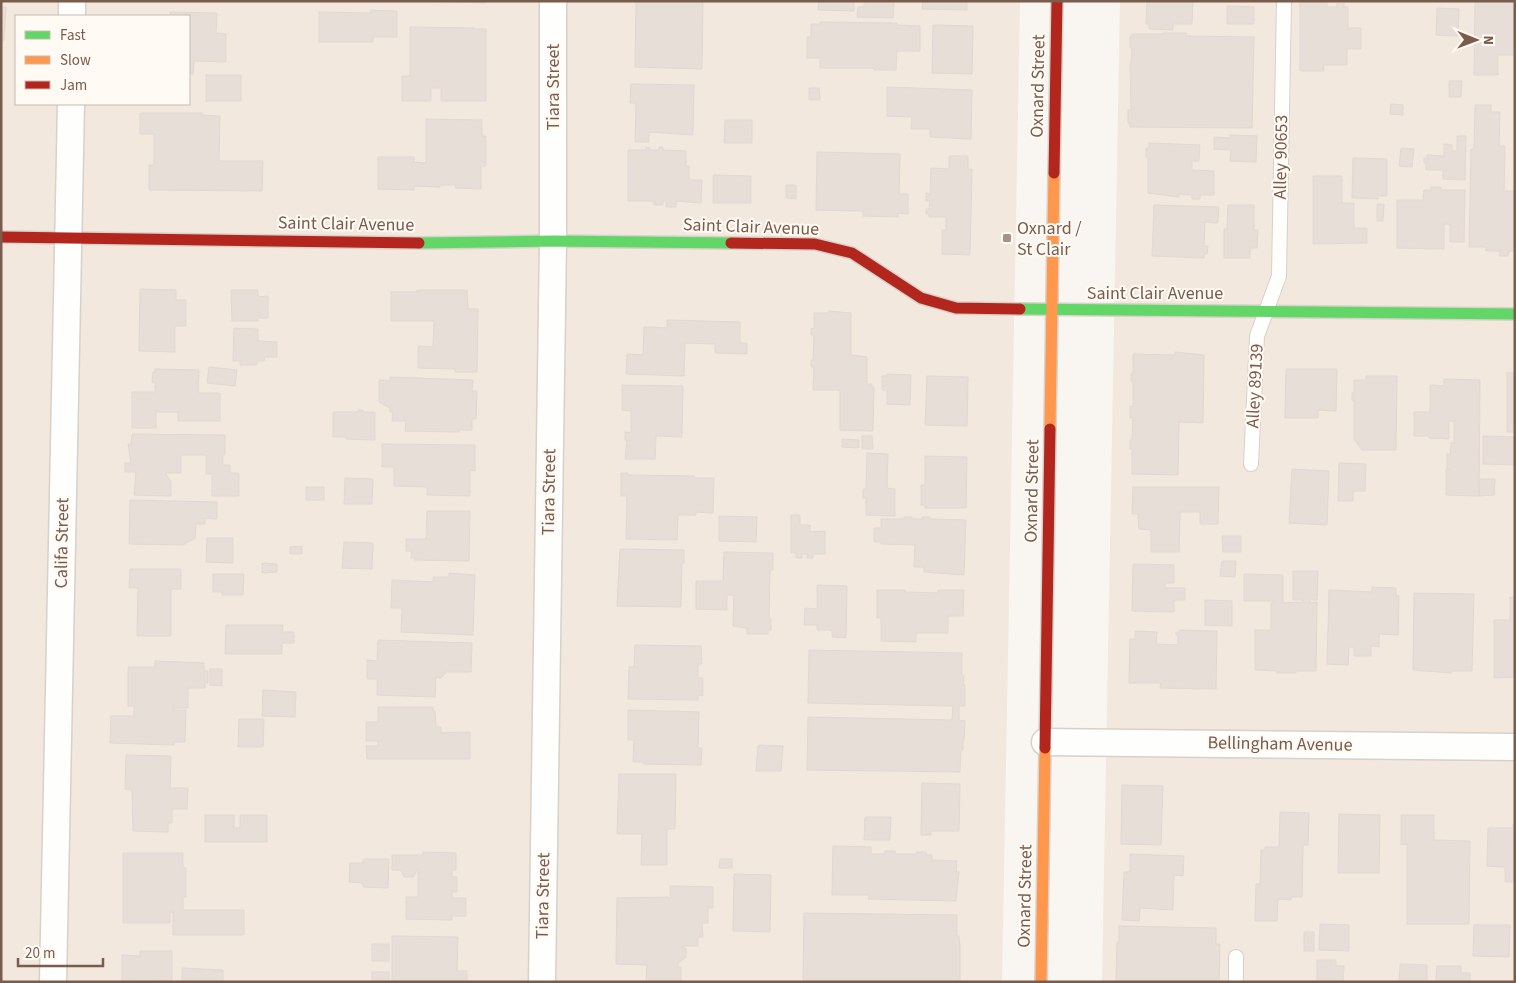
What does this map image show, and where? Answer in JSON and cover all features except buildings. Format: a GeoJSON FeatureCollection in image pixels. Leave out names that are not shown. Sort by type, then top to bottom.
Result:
{"type":"FeatureCollection","features":[{"type":"Feature","properties":{"kind":"street"},"geometry":{"type":"LineString","coordinates":[[72,1],[72,15]]}},
{"type":"Feature","properties":{"kind":"street","name":"Tiara Street"},"geometry":{"type":"LineString","coordinates":[[542,982],[553,241],[554,1]]}},
{"type":"Feature","properties":{"kind":"street","name":"Oxnard Street"},"geometry":{"type":"LineString","coordinates":[[1041,982],[1058,1]]}},
{"type":"Feature","properties":{"kind":"street","name":"Califa Street"},"geometry":{"type":"LineString","coordinates":[[53,982],[70,105]]}},
{"type":"Feature","properties":{"kind":"street","name":"Saint Clair Avenue"},"geometry":{"type":"LineString","coordinates":[[1,237],[453,243],[553,241],[815,244],[852,253],[921,298],[956,308],[1515,314]]}},
{"type":"Feature","properties":{"kind":"street","name":"Bellingham Avenue"},"geometry":{"type":"LineString","coordinates":[[1045,742],[1515,747]]}},
{"type":"Feature","properties":{"kind":"lane","name":"Alley 90653"},"geometry":{"type":"LineString","coordinates":[[1266,310],[1279,276],[1284,1]]}},
{"type":"Feature","properties":{"kind":"lane","name":"Alley 89139"},"geometry":{"type":"LineString","coordinates":[[1251,464],[1257,336],[1266,310]]}},
{"type":"Feature","properties":{"kind":"lane"},"geometry":{"type":"LineString","coordinates":[[1236,957],[1236,982]]}},
{"type":"Feature","properties":{"kind":"shaded area"},"geometry":{"type":"Polygon","coordinates":[[[1,1],[1020,1],[1002,982],[1,982],[1,1]]]}},
{"type":"Feature","properties":{"kind":"shaded area"},"geometry":{"type":"Polygon","coordinates":[[[1120,1],[1515,1],[1515,982],[1102,982],[1120,1]]]}},
{"type":"Feature","properties":{"kind":"traffic: fast"},"geometry":{"type":"LineString","coordinates":[[419,243],[553,241],[731,243]]}},
{"type":"Feature","properties":{"kind":"traffic: fast"},"geometry":{"type":"LineString","coordinates":[[1020,309],[1515,314]]}},
{"type":"Feature","properties":{"kind":"traffic: slow"},"geometry":{"type":"LineString","coordinates":[[1050,429],[1054,173]]}},
{"type":"Feature","properties":{"kind":"traffic: slow"},"geometry":{"type":"LineString","coordinates":[[1041,982],[1045,748]]}},
{"type":"Feature","properties":{"kind":"traffic: jam"},"geometry":{"type":"LineString","coordinates":[[1054,173],[1057,1]]}},
{"type":"Feature","properties":{"kind":"traffic: jam"},"geometry":{"type":"LineString","coordinates":[[1,237],[419,243]]}},
{"type":"Feature","properties":{"kind":"traffic: jam"},"geometry":{"type":"LineString","coordinates":[[731,243],[815,244],[852,253],[921,298],[956,308],[1020,309]]}},
{"type":"Feature","properties":{"kind":"traffic: jam"},"geometry":{"type":"LineString","coordinates":[[1045,748],[1050,429]]}},
{"type":"Feature","properties":{"kind":"place","name":"Oxnard / St Clair"},"geometry":{"type":"Point","coordinates":[1007,238]}}]}
